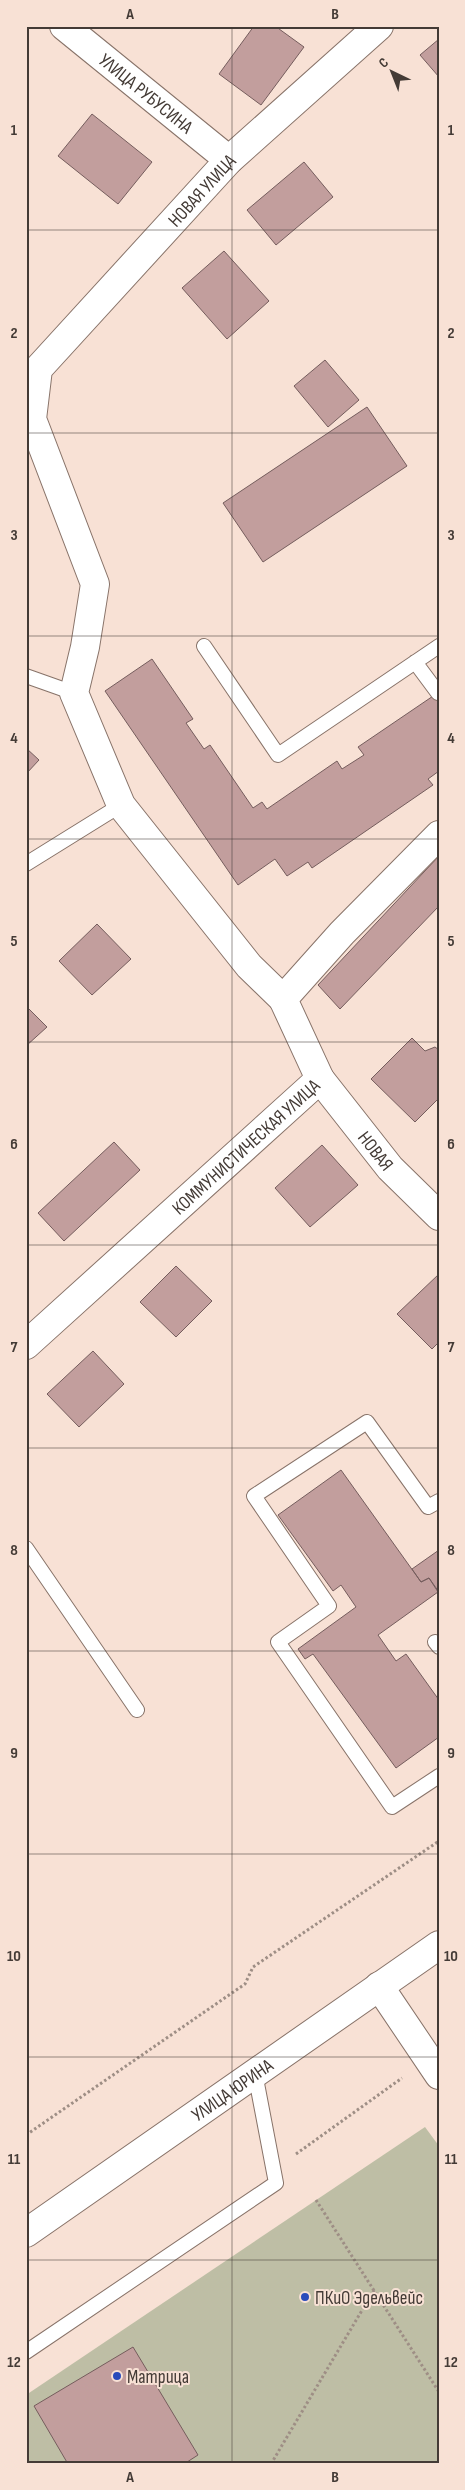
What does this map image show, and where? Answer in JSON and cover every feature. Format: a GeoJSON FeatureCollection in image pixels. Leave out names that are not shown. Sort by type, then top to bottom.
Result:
{"type":"FeatureCollection","features":[{"type":"Feature","properties":{"kind":"street","name":"УЛИЦА РУБУСИНА"},"geometry":{"type":"LineString","coordinates":[[64,26],[229,160]]}},
{"type":"Feature","properties":{"kind":"street","name":"НОВАЯ УЛИЦА"},"geometry":{"type":"LineString","coordinates":[[74,693],[85,647],[95,584],[32,419],[38,369],[229,160],[379,26]]}},
{"type":"Feature","properties":{"kind":"street"},"geometry":{"type":"LineString","coordinates":[[74,693],[121,805],[248,966],[283,999],[342,933],[439,835]]}},
{"type":"Feature","properties":{"kind":"street","name":"КОММУНИСТИЧЕСКАЯ УЛИЦА"},"geometry":{"type":"LineString","coordinates":[[26,1345],[320,1079],[283,999]]}},
{"type":"Feature","properties":{"kind":"street","name":"НОВАЯ"},"geometry":{"type":"LineString","coordinates":[[320,1079],[390,1168],[439,1216]]}},
{"type":"Feature","properties":{"kind":"street","name":"УЛИЦА ЮРИНА"},"geometry":{"type":"LineString","coordinates":[[26,2233],[439,1945]]}},
{"type":"Feature","properties":{"kind":"street"},"geometry":{"type":"LineString","coordinates":[[379,1986],[439,2075]]}},
{"type":"Feature","properties":{"kind":"lane"},"geometry":{"type":"LineString","coordinates":[[204,646],[278,755],[439,646]]}},
{"type":"Feature","properties":{"kind":"lane"},"geometry":{"type":"LineString","coordinates":[[416,662],[438,693]]}},
{"type":"Feature","properties":{"kind":"lane"},"geometry":{"type":"LineString","coordinates":[[26,676],[74,693]]}},
{"type":"Feature","properties":{"kind":"lane"},"geometry":{"type":"LineString","coordinates":[[26,864],[121,805]]}},
{"type":"Feature","properties":{"kind":"lane"},"geometry":{"type":"LineString","coordinates":[[439,1501],[428,1507],[367,1422],[254,1496],[329,1606],[278,1642],[392,1807],[439,1776]]}},
{"type":"Feature","properties":{"kind":"lane"},"geometry":{"type":"LineString","coordinates":[[26,1548],[137,1710]]}},
{"type":"Feature","properties":{"kind":"lane"},"geometry":{"type":"LineString","coordinates":[[26,2352],[276,2183],[255,2073]]}},
{"type":"Feature","properties":{"kind":"path"},"geometry":{"type":"LineString","coordinates":[[26,2135],[245,1984],[253,1967],[439,1840]]}},
{"type":"Feature","properties":{"kind":"path"},"geometry":{"type":"LineString","coordinates":[[316,2200],[439,2392]]}},
{"type":"Feature","properties":{"kind":"path"},"geometry":{"type":"LineString","coordinates":[[271,2464],[374,2290]]}},
{"type":"Feature","properties":{"kind":"green space","name":"ПКиО Эдельвейс"},"geometry":{"type":"Polygon","coordinates":[[[425,2127],[439,2146],[439,2464],[26,2464],[26,2395],[425,2127]]]}},
{"type":"Feature","properties":{"kind":"building"},"geometry":{"type":"Polygon","coordinates":[[[254,26],[275,26],[304,47],[261,105],[219,74],[254,26]]]}},
{"type":"Feature","properties":{"kind":"building"},"geometry":{"type":"Polygon","coordinates":[[[439,39],[439,77],[420,55],[439,39]]]}},
{"type":"Feature","properties":{"kind":"building"},"geometry":{"type":"Polygon","coordinates":[[[92,114],[152,162],[118,204],[58,156],[92,114]]]}},
{"type":"Feature","properties":{"kind":"building"},"geometry":{"type":"Polygon","coordinates":[[[304,162],[333,197],[276,245],[247,210],[304,162]]]}},
{"type":"Feature","properties":{"kind":"building"},"geometry":{"type":"Polygon","coordinates":[[[224,251],[269,301],[227,339],[182,288],[224,251]]]}},
{"type":"Feature","properties":{"kind":"building"},"geometry":{"type":"Polygon","coordinates":[[[325,360],[359,400],[328,427],[294,386],[325,360]]]}},
{"type":"Feature","properties":{"kind":"building"},"geometry":{"type":"Polygon","coordinates":[[[367,407],[407,466],[263,562],[223,503],[367,407]]]}},
{"type":"Feature","properties":{"kind":"building"},"geometry":{"type":"Polygon","coordinates":[[[152,659],[193,719],[186,723],[204,749],[210,745],[253,808],[262,802],[267,809],[337,761],[342,769],[364,755],[358,747],[439,692],[439,771],[428,779],[433,785],[312,868],[308,862],[287,876],[275,859],[238,885],[105,691],[152,659]]]}},
{"type":"Feature","properties":{"kind":"building"},"geometry":{"type":"Polygon","coordinates":[[[26,748],[39,760],[26,774],[26,748]]]}},
{"type":"Feature","properties":{"kind":"building"},"geometry":{"type":"Polygon","coordinates":[[[439,856],[439,906],[340,1009],[318,985],[439,856]]]}},
{"type":"Feature","properties":{"kind":"building"},"geometry":{"type":"Polygon","coordinates":[[[97,924],[131,959],[92,995],[59,961],[97,924]]]}},
{"type":"Feature","properties":{"kind":"building"},"geometry":{"type":"Polygon","coordinates":[[[26,1006],[47,1027],[26,1046],[26,1006]]]}},
{"type":"Feature","properties":{"kind":"building"},"geometry":{"type":"Polygon","coordinates":[[[412,1038],[425,1051],[435,1047],[439,1050],[439,1098],[415,1122],[371,1079],[412,1038]]]}},
{"type":"Feature","properties":{"kind":"building"},"geometry":{"type":"Polygon","coordinates":[[[114,1142],[140,1170],[64,1241],[38,1213],[114,1142]]]}},
{"type":"Feature","properties":{"kind":"building"},"geometry":{"type":"Polygon","coordinates":[[[322,1145],[358,1185],[310,1227],[275,1188],[322,1145]]]}},
{"type":"Feature","properties":{"kind":"building"},"geometry":{"type":"Polygon","coordinates":[[[176,1266],[212,1301],[176,1337],[140,1302],[176,1266]]]}},
{"type":"Feature","properties":{"kind":"building"},"geometry":{"type":"Polygon","coordinates":[[[439,1274],[439,1342],[432,1349],[397,1314],[439,1274]]]}},
{"type":"Feature","properties":{"kind":"building"},"geometry":{"type":"Polygon","coordinates":[[[93,1351],[124,1384],[79,1427],[47,1394],[93,1351]]]}},
{"type":"Feature","properties":{"kind":"building"},"geometry":{"type":"Polygon","coordinates":[[[341,1470],[421,1582],[429,1578],[438,1592],[378,1635],[396,1661],[406,1654],[439,1700],[439,1737],[396,1768],[313,1654],[305,1659],[298,1649],[356,1607],[341,1585],[333,1591],[278,1515],[341,1470]]]}},
{"type":"Feature","properties":{"kind":"building"},"geometry":{"type":"Polygon","coordinates":[[[439,1550],[439,1592],[429,1578],[421,1582],[412,1569],[439,1550]]]}},
{"type":"Feature","properties":{"kind":"building","name":"Матрица"},"geometry":{"type":"Polygon","coordinates":[[[133,2347],[198,2455],[184,2464],[68,2464],[34,2406],[133,2347]]]}},
{"type":"Feature","properties":{"kind":"place","name":"ПКиО Эдельвейс"},"geometry":{"type":"Point","coordinates":[305,2297]}},
{"type":"Feature","properties":{"kind":"place","name":"Матрица"},"geometry":{"type":"Point","coordinates":[117,2376]}}]}
